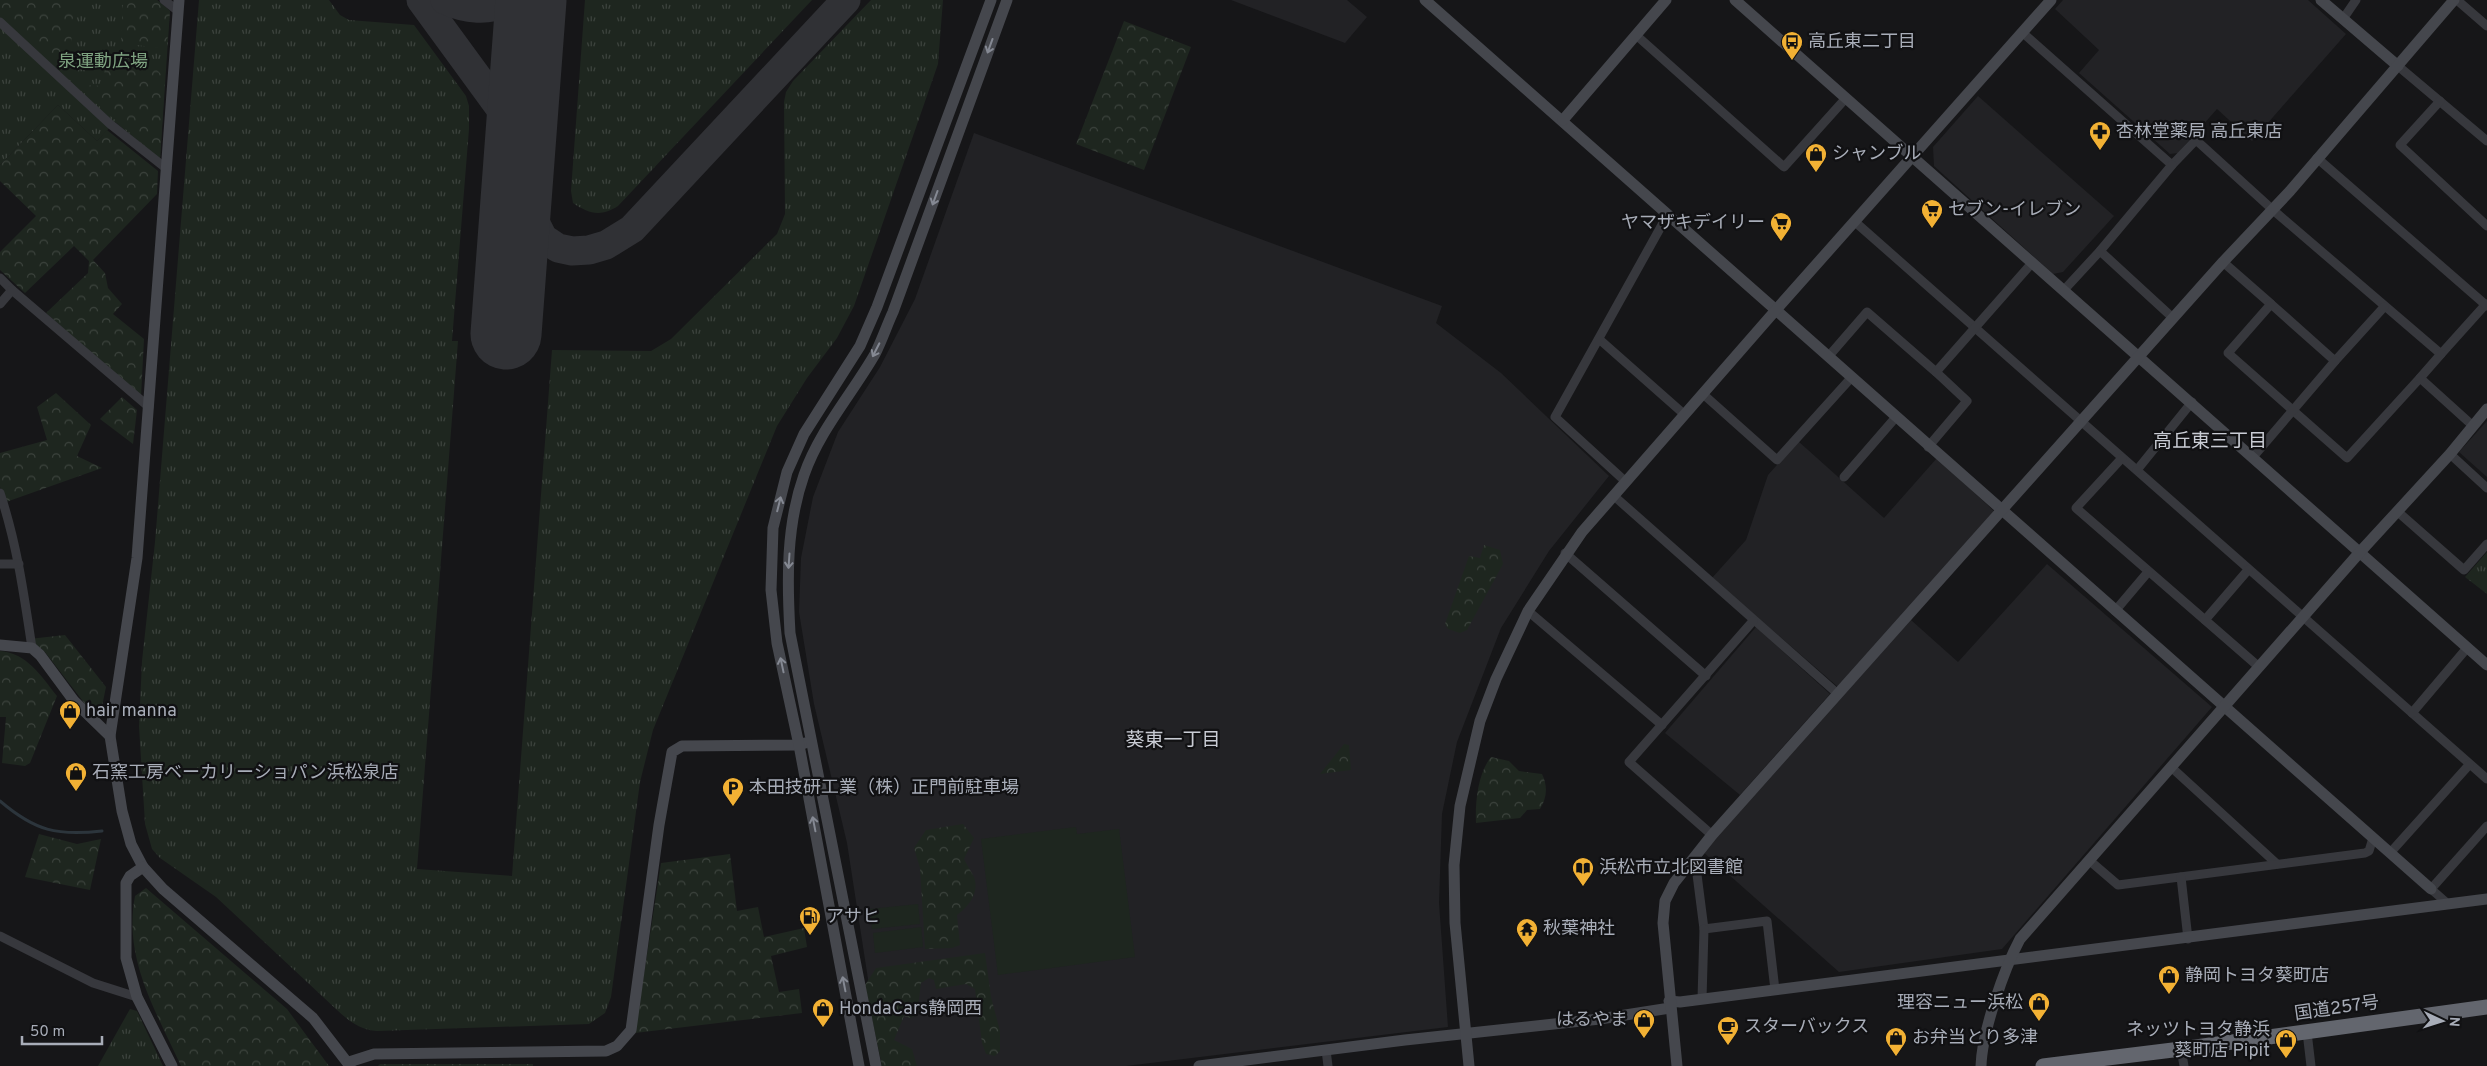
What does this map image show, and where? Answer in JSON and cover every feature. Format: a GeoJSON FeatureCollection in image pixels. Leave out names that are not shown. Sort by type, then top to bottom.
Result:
{"type":"FeatureCollection","features":[{"type":"Feature","properties":{"kind":"highway","name":"国道257号"},"geometry":{"type":"LineString","coordinates":[[2050,1066],[2487,1006]]}},
{"type":"Feature","properties":{"kind":"street"},"geometry":{"type":"LineString","coordinates":[[164,0],[178,6],[167,169],[138,558],[110,736],[122,811],[132,844],[143,867],[163,889],[313,1018],[349,1064],[374,1054],[606,1051],[617,1046],[631,1030],[659,825],[672,752],[682,746],[799,745],[812,739]]}},
{"type":"Feature","properties":{"kind":"street"},"geometry":{"type":"LineString","coordinates":[[859,1066],[799,745],[777,642],[771,590],[773,528],[787,472],[804,434],[860,346],[877,307],[990,0]]}},
{"type":"Feature","properties":{"kind":"street"},"geometry":{"type":"LineString","coordinates":[[876,1066],[790,633],[787,584],[791,526],[804,475],[820,441],[876,352],[890,319],[1007,0]]}},
{"type":"Feature","properties":{"kind":"street"},"geometry":{"type":"LineString","coordinates":[[1425,0],[1563,120],[2222,707],[2448,904]]}},
{"type":"Feature","properties":{"kind":"street"},"geometry":{"type":"LineString","coordinates":[[1563,120],[1666,0]]}},
{"type":"Feature","properties":{"kind":"street"},"geometry":{"type":"LineString","coordinates":[[1735,0],[2487,664]]}},
{"type":"Feature","properties":{"kind":"street"},"geometry":{"type":"LineString","coordinates":[[1469,1066],[1455,923],[1454,865],[1460,806],[1480,721],[1496,679],[1528,611],[1565,554],[1614,496],[1775,310],[2051,0]]}},
{"type":"Feature","properties":{"kind":"street"},"geometry":{"type":"LineString","coordinates":[[2321,0],[2487,141]]}},
{"type":"Feature","properties":{"kind":"street"},"geometry":{"type":"LineString","coordinates":[[2343,19],[2356,0]]}},
{"type":"Feature","properties":{"kind":"street"},"geometry":{"type":"LineString","coordinates":[[1677,1066],[1669,1005],[1663,923],[1665,901],[1674,884],[1712,835],[2223,262],[2273,210],[2456,0],[2487,26]]}},
{"type":"Feature","properties":{"kind":"street"},"geometry":{"type":"LineString","coordinates":[[0,22],[110,124],[167,169]]}},
{"type":"Feature","properties":{"kind":"street"},"geometry":{"type":"LineString","coordinates":[[2023,33],[2172,165]]}},
{"type":"Feature","properties":{"kind":"street"},"geometry":{"type":"LineString","coordinates":[[1636,35],[1784,167],[1846,98]]}},
{"type":"Feature","properties":{"kind":"street"},"geometry":{"type":"LineString","coordinates":[[2440,101],[2400,145],[2487,226]]}},
{"type":"Feature","properties":{"kind":"street"},"geometry":{"type":"LineString","coordinates":[[2064,290],[2100,251],[2172,165],[2196,140],[2384,307],[2441,354]]}},
{"type":"Feature","properties":{"kind":"street"},"geometry":{"type":"LineString","coordinates":[[2271,304],[2228,353],[2293,412],[2348,458],[2486,305],[2317,158]]}},
{"type":"Feature","properties":{"kind":"street"},"geometry":{"type":"LineString","coordinates":[[1626,482],[1555,417],[1668,214]]}},
{"type":"Feature","properties":{"kind":"street"},"geometry":{"type":"LineString","coordinates":[[1854,222],[2487,780]]}},
{"type":"Feature","properties":{"kind":"street"},"geometry":{"type":"LineString","coordinates":[[2100,251],[2173,318]]}},
{"type":"Feature","properties":{"kind":"street"},"geometry":{"type":"LineString","coordinates":[[2223,262],[2335,360]]}},
{"type":"Feature","properties":{"kind":"street"},"geometry":{"type":"LineString","coordinates":[[1936,372],[2032,263]]}},
{"type":"Feature","properties":{"kind":"street"},"geometry":{"type":"LineString","coordinates":[[0,278],[149,407]]}},
{"type":"Feature","properties":{"kind":"street"},"geometry":{"type":"LineString","coordinates":[[0,304],[12,290]]}},
{"type":"Feature","properties":{"kind":"street"},"geometry":{"type":"LineString","coordinates":[[2252,457],[2293,412],[2335,360],[2384,307]]}},
{"type":"Feature","properties":{"kind":"street"},"geometry":{"type":"LineString","coordinates":[[1828,357],[1867,312],[1936,372],[1967,401],[1928,446]]}},
{"type":"Feature","properties":{"kind":"street"},"geometry":{"type":"LineString","coordinates":[[1599,339],[1685,415]]}},
{"type":"Feature","properties":{"kind":"street"},"geometry":{"type":"LineString","coordinates":[[1703,394],[1777,460],[1851,378]]}},
{"type":"Feature","properties":{"kind":"street"},"geometry":{"type":"LineString","coordinates":[[2420,378],[2472,426]]}},
{"type":"Feature","properties":{"kind":"street"},"geometry":{"type":"LineString","coordinates":[[2137,470],[2192,402]]}},
{"type":"Feature","properties":{"kind":"street"},"geometry":{"type":"LineString","coordinates":[[1981,1066],[1996,1000],[2009,960],[2020,939],[2090,861],[2222,707],[2450,454],[2487,409]]}},
{"type":"Feature","properties":{"kind":"street"},"geometry":{"type":"LineString","coordinates":[[1844,477],[1896,417]]}},
{"type":"Feature","properties":{"kind":"street"},"geometry":{"type":"LineString","coordinates":[[2450,454],[2487,488]]}},
{"type":"Feature","properties":{"kind":"street"},"geometry":{"type":"LineString","coordinates":[[2122,458],[2076,508],[2258,667]]}},
{"type":"Feature","properties":{"kind":"street"},"geometry":{"type":"LineString","coordinates":[[0,493],[19,564],[32,648]]}},
{"type":"Feature","properties":{"kind":"street"},"geometry":{"type":"LineString","coordinates":[[1614,496],[1754,622],[1838,694]]}},
{"type":"Feature","properties":{"kind":"street"},"geometry":{"type":"LineString","coordinates":[[2398,512],[2464,570],[2487,544]]}},
{"type":"Feature","properties":{"kind":"street"},"geometry":{"type":"LineString","coordinates":[[1565,554],[1706,676]]}},
{"type":"Feature","properties":{"kind":"street"},"geometry":{"type":"LineString","coordinates":[[0,564],[19,564]]}},
{"type":"Feature","properties":{"kind":"street"},"geometry":{"type":"LineString","coordinates":[[2205,620],[2248,570]]}},
{"type":"Feature","properties":{"kind":"street"},"geometry":{"type":"LineString","coordinates":[[2115,611],[2148,572]]}},
{"type":"Feature","properties":{"kind":"street"},"geometry":{"type":"LineString","coordinates":[[1528,611],[1662,725]]}},
{"type":"Feature","properties":{"kind":"street"},"geometry":{"type":"LineString","coordinates":[[1712,835],[1629,762],[1754,622]]}},
{"type":"Feature","properties":{"kind":"street"},"geometry":{"type":"LineString","coordinates":[[0,645],[32,648],[40,655],[74,701],[110,736]]}},
{"type":"Feature","properties":{"kind":"street"},"geometry":{"type":"LineString","coordinates":[[2412,712],[2467,648]]}},
{"type":"Feature","properties":{"kind":"street"},"geometry":{"type":"LineString","coordinates":[[2390,853],[2469,764]]}},
{"type":"Feature","properties":{"kind":"street"},"geometry":{"type":"LineString","coordinates":[[2171,767],[2277,864]]}},
{"type":"Feature","properties":{"kind":"street"},"geometry":{"type":"LineString","coordinates":[[2430,889],[2487,826]]}},
{"type":"Feature","properties":{"kind":"street"},"geometry":{"type":"LineString","coordinates":[[2090,861],[2118,885],[2365,853],[2369,851],[2373,838]]}},
{"type":"Feature","properties":{"kind":"street"},"geometry":{"type":"LineString","coordinates":[[1694,860],[1704,929],[1702,999]]}},
{"type":"Feature","properties":{"kind":"street"},"geometry":{"type":"LineString","coordinates":[[143,867],[130,876],[126,883],[125,948],[137,997],[172,1066]]}},
{"type":"Feature","properties":{"kind":"street"},"geometry":{"type":"LineString","coordinates":[[2181,877],[2188,938]]}},
{"type":"Feature","properties":{"kind":"street"},"geometry":{"type":"LineString","coordinates":[[1198,1066],[1465,1033],[1600,1019],[1702,999],[2487,899]]}},
{"type":"Feature","properties":{"kind":"street"},"geometry":{"type":"LineString","coordinates":[[1704,929],[1767,921],[1775,990]]}},
{"type":"Feature","properties":{"kind":"street"},"geometry":{"type":"LineString","coordinates":[[0,936],[93,983],[137,997]]}},
{"type":"Feature","properties":{"kind":"street"},"geometry":{"type":"LineString","coordinates":[[2307,1032],[2311,1066]]}},
{"type":"Feature","properties":{"kind":"street"},"geometry":{"type":"LineString","coordinates":[[2181,1049],[2184,1066]]}},
{"type":"Feature","properties":{"kind":"street"},"geometry":{"type":"LineString","coordinates":[[1326,1050],[1328,1066]]}},
{"type":"Feature","properties":{"kind":"shaded area"},"geometry":{"type":"Polygon","coordinates":[[[1231,0],[1347,0],[1367,17],[1345,43],[1231,0]]]}},
{"type":"Feature","properties":{"kind":"shaded area"},"geometry":{"type":"Polygon","coordinates":[[[2063,0],[2308,0],[2346,34],[2252,141],[2217,109],[2178,153],[2170,154],[2079,73],[2099,50],[2055,9],[2063,0]]]}},
{"type":"Feature","properties":{"kind":"shaded area"},"geometry":{"type":"Polygon","coordinates":[[[1978,96],[2114,216],[2063,272],[2053,274],[1934,166],[1933,147],[1978,96]]]}},
{"type":"Feature","properties":{"kind":"shaded area"},"geometry":{"type":"Polygon","coordinates":[[[974,133],[1442,306],[1436,323],[1501,373],[1609,476],[1549,551],[1501,628],[1457,742],[1442,814],[1439,903],[1448,1027],[1126,1066],[886,1066],[868,979],[847,843],[814,704],[799,612],[801,558],[813,497],[838,432],[880,367],[915,299],[974,133]]]}},
{"type":"Feature","properties":{"kind":"shaded area"},"geometry":{"type":"Polygon","coordinates":[[[2487,421],[2487,477],[2459,452],[2487,421]]]}},
{"type":"Feature","properties":{"kind":"shaded area"},"geometry":{"type":"Polygon","coordinates":[[[1798,441],[1884,518],[1937,458],[1994,511],[1838,687],[1712,578],[1746,540],[1768,475],[1798,441]]]}},
{"type":"Feature","properties":{"kind":"shaded area"},"geometry":{"type":"Polygon","coordinates":[[[2047,564],[2212,707],[2002,949],[1839,972],[1702,851],[1911,620],[1958,662],[2047,564]]]}},
{"type":"Feature","properties":{"kind":"shaded area"},"geometry":{"type":"Polygon","coordinates":[[[1756,627],[1830,694],[1740,795],[1665,733],[1756,627]]]}},
{"type":"Feature","properties":{"kind":"green space","name":"泉運動広場"},"geometry":{"type":"Polygon","coordinates":[[[0,0],[157,0],[170,11],[160,159],[115,122],[97,141],[58,105],[0,165],[0,0]]]}},
{"type":"Feature","properties":{"kind":"green space"},"geometry":{"type":"Polygon","coordinates":[[[0,0],[74,0],[69,78],[65,78],[0,16],[0,0]]]}},
{"type":"Feature","properties":{"kind":"green space"},"geometry":{"type":"Polygon","coordinates":[[[123,0],[157,0],[170,11],[167,42],[159,48],[121,43],[123,0]]]}},
{"type":"Feature","properties":{"kind":"green space"},"geometry":{"type":"Polygon","coordinates":[[[199,0],[329,0],[340,15],[349,20],[414,25],[466,96],[469,106],[469,129],[452,341],[458,341],[417,869],[512,876],[552,350],[651,351],[671,339],[777,234],[785,214],[784,102],[786,92],[793,81],[871,0],[943,0],[938,64],[854,306],[837,338],[807,378],[777,426],[653,730],[640,782],[611,997],[605,1013],[589,1024],[377,1031],[360,1027],[337,1010],[216,897],[160,858],[152,849],[145,824],[139,726],[142,661],[155,542],[199,0]]]}},
{"type":"Feature","properties":{"kind":"green space"},"geometry":{"type":"Polygon","coordinates":[[[585,0],[812,0],[618,206],[606,212],[595,213],[584,210],[573,203],[571,191],[585,0]]]}},
{"type":"Feature","properties":{"kind":"green space"},"geometry":{"type":"Polygon","coordinates":[[[1124,21],[1191,47],[1144,170],[1076,144],[1124,21]]]}},
{"type":"Feature","properties":{"kind":"green space"},"geometry":{"type":"Polygon","coordinates":[[[105,59],[150,63],[165,78],[160,159],[75,85],[104,86],[105,59]]]}},
{"type":"Feature","properties":{"kind":"green space"},"geometry":{"type":"Polygon","coordinates":[[[58,105],[97,141],[107,130],[158,171],[157,194],[93,260],[105,273],[108,288],[122,304],[113,314],[144,339],[141,397],[46,313],[88,273],[89,261],[74,246],[25,293],[0,270],[0,252],[36,216],[0,181],[0,165],[58,105]]]}},
{"type":"Feature","properties":{"kind":"green space"},"geometry":{"type":"Polygon","coordinates":[[[56,393],[91,425],[77,456],[102,468],[6,502],[0,487],[0,453],[47,440],[37,407],[56,393]]]}},
{"type":"Feature","properties":{"kind":"green space"},"geometry":{"type":"Polygon","coordinates":[[[122,397],[137,410],[133,444],[100,419],[122,397]]]}},
{"type":"Feature","properties":{"kind":"green space"},"geometry":{"type":"Polygon","coordinates":[[[1484,545],[1500,550],[1503,564],[1467,630],[1460,633],[1448,629],[1445,624],[1469,556],[1480,558],[1484,545]]]}},
{"type":"Feature","properties":{"kind":"green space"},"geometry":{"type":"Polygon","coordinates":[[[2487,552],[2487,594],[2465,577],[2487,552]]]}},
{"type":"Feature","properties":{"kind":"green space"},"geometry":{"type":"Polygon","coordinates":[[[65,635],[106,687],[101,711],[92,713],[45,652],[29,639],[65,635]]]}},
{"type":"Feature","properties":{"kind":"green space"},"geometry":{"type":"Polygon","coordinates":[[[0,651],[18,656],[26,661],[57,696],[30,763],[25,766],[2,763],[6,717],[0,717],[0,651]]]}},
{"type":"Feature","properties":{"kind":"green space"},"geometry":{"type":"Polygon","coordinates":[[[1344,744],[1349,745],[1351,770],[1320,774],[1344,744]]]}},
{"type":"Feature","properties":{"kind":"green space"},"geometry":{"type":"Polygon","coordinates":[[[1491,757],[1509,761],[1519,771],[1542,774],[1546,792],[1540,809],[1527,810],[1520,818],[1476,823],[1476,806],[1480,779],[1491,757]]]}},
{"type":"Feature","properties":{"kind":"green space"},"geometry":{"type":"Polygon","coordinates":[[[963,824],[974,838],[964,859],[974,877],[975,889],[969,904],[957,915],[960,945],[952,948],[925,949],[920,868],[914,848],[926,830],[963,824]]]}},
{"type":"Feature","properties":{"kind":"green space"},"geometry":{"type":"Polygon","coordinates":[[[1076,827],[1077,834],[1119,829],[1135,957],[998,975],[981,839],[1076,827]]]}},
{"type":"Feature","properties":{"kind":"green space"},"geometry":{"type":"Polygon","coordinates":[[[39,834],[77,844],[101,839],[90,890],[25,877],[39,834]]]}},
{"type":"Feature","properties":{"kind":"green space"},"geometry":{"type":"Polygon","coordinates":[[[730,854],[737,911],[758,907],[764,937],[804,928],[807,947],[771,956],[779,992],[799,989],[802,1013],[635,1033],[661,863],[730,854]]]}},
{"type":"Feature","properties":{"kind":"green space"},"geometry":{"type":"Polygon","coordinates":[[[146,888],[287,1009],[329,1066],[181,1066],[152,1005],[138,963],[133,919],[135,896],[146,888]]]}},
{"type":"Feature","properties":{"kind":"green space"},"geometry":{"type":"Polygon","coordinates":[[[918,904],[920,924],[872,929],[870,909],[918,904]]]}},
{"type":"Feature","properties":{"kind":"green space"},"geometry":{"type":"Polygon","coordinates":[[[921,927],[923,947],[875,953],[873,933],[921,927]]]}},
{"type":"Feature","properties":{"kind":"green space"},"geometry":{"type":"Polygon","coordinates":[[[985,953],[991,997],[1000,1031],[1000,1051],[995,1056],[986,1054],[982,1043],[975,989],[966,984],[936,989],[934,980],[929,978],[921,983],[917,1015],[910,1018],[904,1016],[894,1040],[912,1049],[917,1066],[882,1066],[865,985],[876,968],[985,953]]]}},
{"type":"Feature","properties":{"kind":"green space"},"geometry":{"type":"Polygon","coordinates":[[[130,1009],[137,1011],[163,1066],[98,1066],[130,1009]]]}},
{"type":"Feature","properties":{"kind":"green space"},"geometry":{"type":"Polygon","coordinates":[[[380,1064],[533,1064],[533,1066],[378,1066],[380,1064]]]}},
{"type":"Feature","properties":{"kind":"waterway"},"geometry":{"type":"LineString","coordinates":[[0,801],[24,819],[47,829],[72,833],[102,831]]}},
{"type":"Feature","properties":{"kind":"taxiway"},"geometry":{"type":"LineString","coordinates":[[421,0],[505,115],[519,154],[526,204],[543,238],[558,248],[572,251],[589,250],[606,245],[632,229],[846,0]]}},
{"type":"Feature","properties":{"kind":"taxiway"},"geometry":{"type":"LineString","coordinates":[[445,0],[460,6],[477,8],[494,7],[509,0]]}},
{"type":"Feature","properties":{"kind":"runway"},"geometry":{"type":"LineString","coordinates":[[506,334],[531,0]]}},
{"type":"Feature","properties":{"kind":"place","name":"高丘東二丁目"},"geometry":{"type":"Point","coordinates":[1792,61]}},
{"type":"Feature","properties":{"kind":"place","name":"杏林堂薬局 高丘東店"},"geometry":{"type":"Point","coordinates":[2100,151]}},
{"type":"Feature","properties":{"kind":"place","name":"シャンブル"},"geometry":{"type":"Point","coordinates":[1816,173]}},
{"type":"Feature","properties":{"kind":"place","name":"セブン-イレブン"},"geometry":{"type":"Point","coordinates":[1932,229]}},
{"type":"Feature","properties":{"kind":"place","name":"ヤマザキデイリー"},"geometry":{"type":"Point","coordinates":[1781,242]}},
{"type":"Feature","properties":{"kind":"place","name":"hair manna"},"geometry":{"type":"Point","coordinates":[70,730]}},
{"type":"Feature","properties":{"kind":"place","name":"石窯工房ベーカリーショパン浜松泉店"},"geometry":{"type":"Point","coordinates":[76,792]}},
{"type":"Feature","properties":{"kind":"place","name":"本田技研工業（株）正門前駐車場"},"geometry":{"type":"Point","coordinates":[733,807]}},
{"type":"Feature","properties":{"kind":"place","name":"浜松市立北図書館"},"geometry":{"type":"Point","coordinates":[1583,887]}},
{"type":"Feature","properties":{"kind":"place","name":"アサヒ"},"geometry":{"type":"Point","coordinates":[810,936]}},
{"type":"Feature","properties":{"kind":"place","name":"秋葉神社"},"geometry":{"type":"Point","coordinates":[1527,948]}},
{"type":"Feature","properties":{"kind":"place","name":"静岡トヨタ葵町店"},"geometry":{"type":"Point","coordinates":[2169,995]}},
{"type":"Feature","properties":{"kind":"place","name":"理容ニュー浜松"},"geometry":{"type":"Point","coordinates":[2039,1022]}},
{"type":"Feature","properties":{"kind":"place","name":"HondaCars静岡西"},"geometry":{"type":"Point","coordinates":[823,1028]}},
{"type":"Feature","properties":{"kind":"place","name":"はるやま"},"geometry":{"type":"Point","coordinates":[1644,1039]}},
{"type":"Feature","properties":{"kind":"place","name":"スターバックス"},"geometry":{"type":"Point","coordinates":[1728,1046]}},
{"type":"Feature","properties":{"kind":"place","name":"お弁当とり多津"},"geometry":{"type":"Point","coordinates":[1896,1057]}},
{"type":"Feature","properties":{"kind":"place","name":"ネッツトヨタ静浜 葵町店 Pipit"},"geometry":{"type":"Point","coordinates":[2286,1059]}},
{"type":"Feature","properties":{"kind":"district","name":"高丘東三丁目"},"geometry":{"type":"Point","coordinates":[2210,442]}},
{"type":"Feature","properties":{"kind":"district","name":"葵東一丁目"},"geometry":{"type":"Point","coordinates":[1173,741]}}]}
